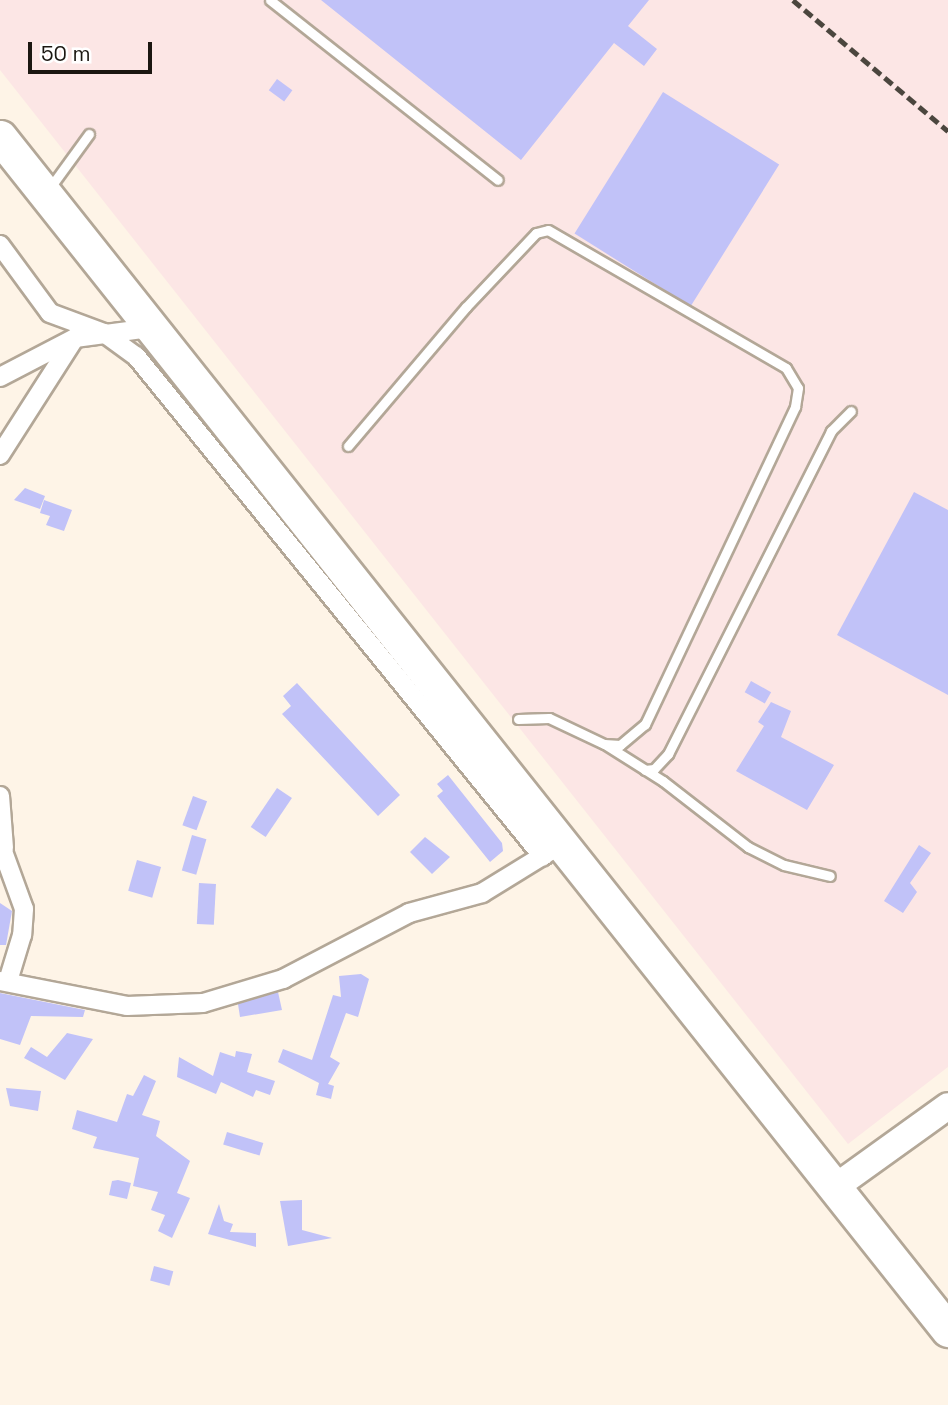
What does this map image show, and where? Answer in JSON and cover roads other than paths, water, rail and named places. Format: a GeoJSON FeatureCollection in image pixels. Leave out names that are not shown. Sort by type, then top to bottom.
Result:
{"type":"FeatureCollection","features":[{"type":"Feature","properties":{"kind":"highway"},"geometry":{"type":"LineString","coordinates":[[0,137],[151,328],[552,850],[834,1188],[948,1330]]}},
{"type":"Feature","properties":{"kind":"street"},"geometry":{"type":"LineString","coordinates":[[0,245],[50,313],[104,333],[136,356],[552,850],[506,882],[409,913],[283,979],[203,1003],[127,1006],[4,981],[24,909],[2,845],[0,796]]}},
{"type":"Feature","properties":{"kind":"street"},"geometry":{"type":"LineString","coordinates":[[0,377],[75,338],[151,328]]}},
{"type":"Feature","properties":{"kind":"street"},"geometry":{"type":"LineString","coordinates":[[0,455],[75,338]]}},
{"type":"Feature","properties":{"kind":"street"},"geometry":{"type":"LineString","coordinates":[[834,1188],[948,1106]]}},
{"type":"Feature","properties":{"kind":"lane"},"geometry":{"type":"LineString","coordinates":[[270,0],[498,180]]}},
{"type":"Feature","properties":{"kind":"lane"},"geometry":{"type":"LineString","coordinates":[[45,195],[89,134]]}},
{"type":"Feature","properties":{"kind":"lane"},"geometry":{"type":"LineString","coordinates":[[348,446],[466,307],[536,233],[548,230],[786,368],[798,388],[795,407],[705,606],[645,724],[627,742],[604,744]]}},
{"type":"Feature","properties":{"kind":"lane"},"geometry":{"type":"LineString","coordinates":[[645,770],[654,769],[668,754],[831,431],[851,411]]}},
{"type":"Feature","properties":{"kind":"lane"},"geometry":{"type":"LineString","coordinates":[[518,719],[565,722],[645,770],[748,847],[784,865],[830,876]]}},
{"type":"Feature","properties":{"kind":"railway"},"geometry":{"type":"LineString","coordinates":[[793,0],[948,131]]}}]}
